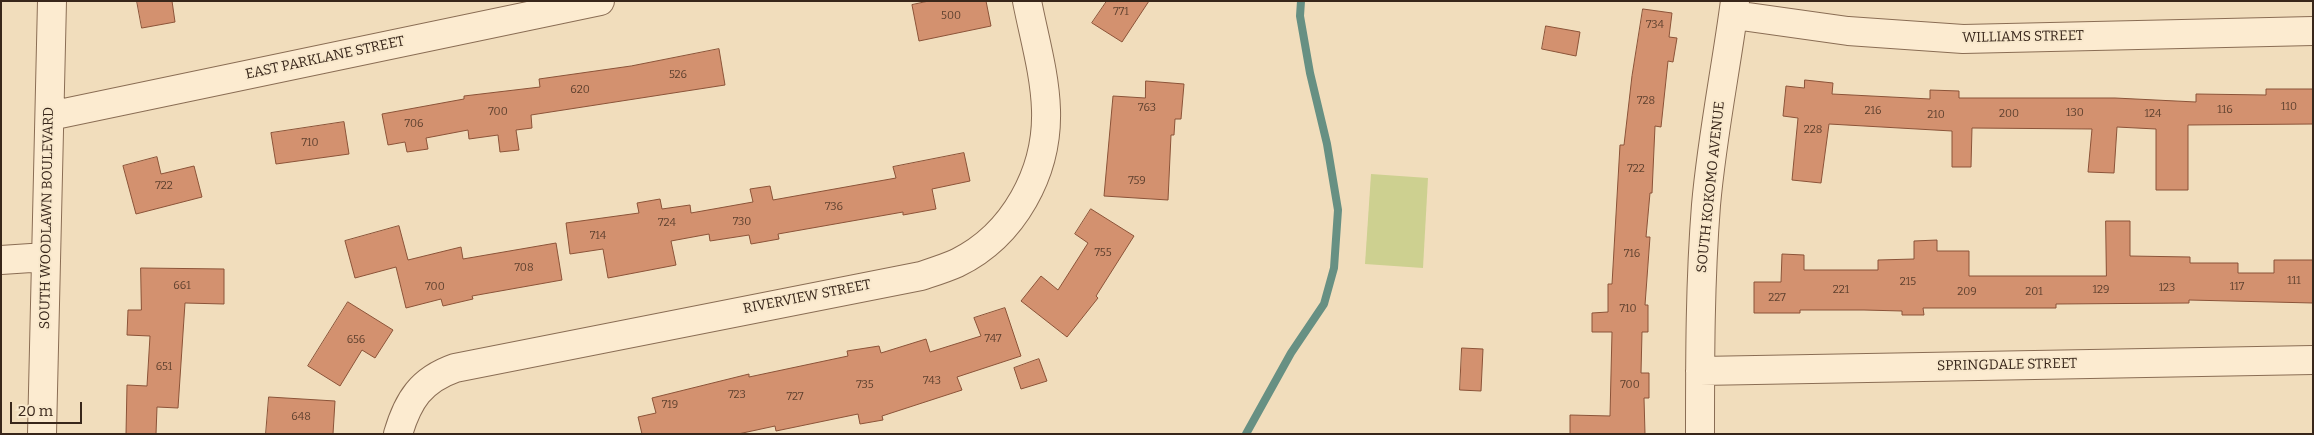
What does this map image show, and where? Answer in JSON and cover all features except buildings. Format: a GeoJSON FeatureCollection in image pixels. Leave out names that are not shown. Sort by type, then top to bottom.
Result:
{"type":"FeatureCollection","features":[{"type":"Feature","properties":{"kind":"street","name":"SOUTH WOODLAWN BOULEVARD"},"geometry":{"type":"LineString","coordinates":[[42,434],[52,1]]}},
{"type":"Feature","properties":{"kind":"street","name":"EAST PARKLANE STREET"},"geometry":{"type":"LineString","coordinates":[[50,116],[600,1]]}},
{"type":"Feature","properties":{"kind":"street","name":"RIVERVIEW STREET"},"geometry":{"type":"LineString","coordinates":[[398,434],[408,408],[427,381],[440,373],[455,368],[921,276],[956,263],[972,254],[1000,232],[1020,206],[1029,192],[1041,161],[1046,128],[1046,108],[1027,1]]}},
{"type":"Feature","properties":{"kind":"street","name":"WILLIAMS STREET"},"geometry":{"type":"LineString","coordinates":[[1735,8],[1848,31],[1963,39],[2313,31]]}},
{"type":"Feature","properties":{"kind":"street","name":"SOUTH KOKOMO AVENUE"},"geometry":{"type":"LineString","coordinates":[[1700,434],[1702,276],[1707,204],[1715,135],[1735,8]]}},
{"type":"Feature","properties":{"kind":"street"},"geometry":{"type":"LineString","coordinates":[[1,260],[46,257]]}},
{"type":"Feature","properties":{"kind":"street","name":"SPRINGDALE STREET"},"geometry":{"type":"LineString","coordinates":[[1700,371],[2313,360]]}},
{"type":"Feature","properties":{"kind":"green space"},"geometry":{"type":"Polygon","coordinates":[[[1371,174],[1428,178],[1423,268],[1365,264],[1371,174]]]}},
{"type":"Feature","properties":{"kind":"waterway"},"geometry":{"type":"LineString","coordinates":[[1246,434],[1291,353],[1324,304],[1334,268],[1338,210],[1327,144],[1310,73],[1300,16],[1301,1]]}}]}
